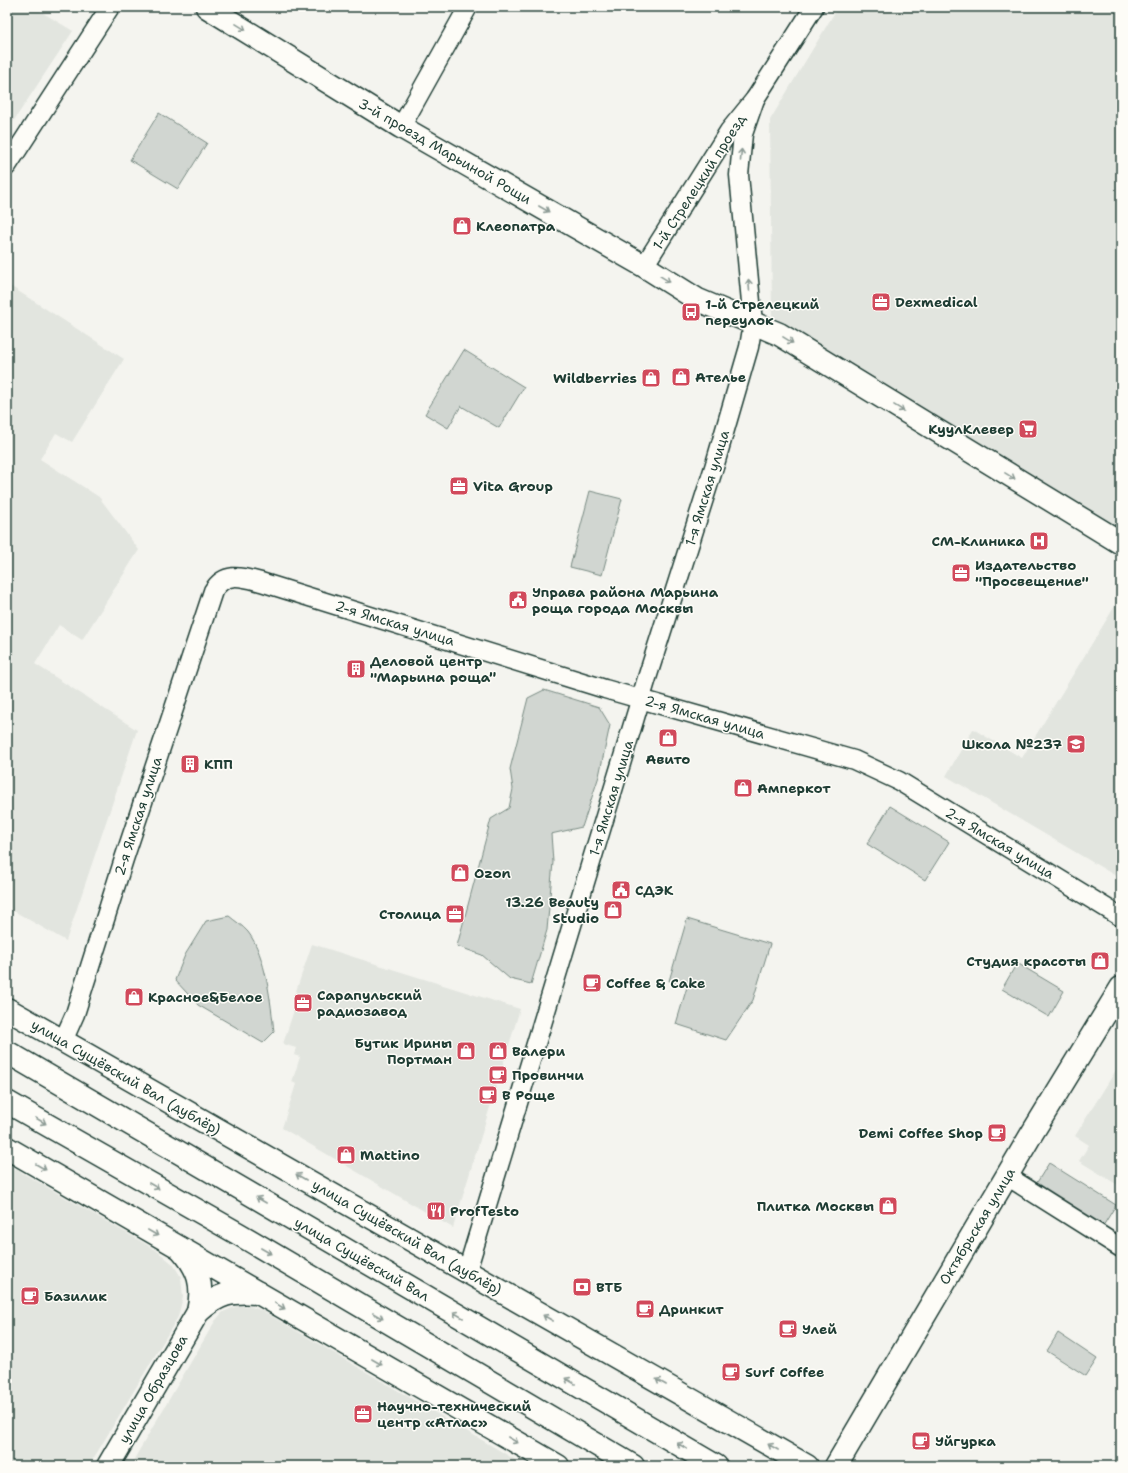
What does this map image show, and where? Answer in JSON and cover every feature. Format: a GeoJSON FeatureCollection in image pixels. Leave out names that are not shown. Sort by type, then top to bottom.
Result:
{"type":"FeatureCollection","features":[{"type":"Feature","properties":{"kind":"main road","name":"3-й проезд Марьиной Рощи"},"geometry":{"type":"LineString","coordinates":[[207,7],[401,127],[644,266],[698,300],[779,334],[1121,543]]}},
{"type":"Feature","properties":{"kind":"main road","name":"Октябрьская улица"},"geometry":{"type":"LineString","coordinates":[[836,1466],[1007,1176],[1121,988]]}},
{"type":"Feature","properties":{"kind":"main road","name":"улица Сущёвский Вал (дублёр)"},"geometry":{"type":"LineString","coordinates":[[7,1008],[807,1466]]}},
{"type":"Feature","properties":{"kind":"main road","name":"улица Сущёвский Вал"},"geometry":{"type":"LineString","coordinates":[[7,1052],[716,1466]]}},
{"type":"Feature","properties":{"kind":"main road"},"geometry":{"type":"LineString","coordinates":[[7,1102],[237,1234],[633,1466]]}},
{"type":"Feature","properties":{"kind":"main road"},"geometry":{"type":"LineString","coordinates":[[7,1148],[558,1466]]}},
{"type":"Feature","properties":{"kind":"main road","name":"улица Образцова"},"geometry":{"type":"LineString","coordinates":[[181,1249],[193,1262],[200,1279],[201,1298],[198,1312]]}},
{"type":"Feature","properties":{"kind":"main road","name":"улица Образцова"},"geometry":{"type":"LineString","coordinates":[[108,1466],[198,1312],[208,1303],[225,1293],[241,1292],[258,1294]]}},
{"type":"Feature","properties":{"kind":"street"},"geometry":{"type":"LineString","coordinates":[[7,166],[110,7]]}},
{"type":"Feature","properties":{"kind":"street"},"geometry":{"type":"LineString","coordinates":[[401,127],[468,7]]}},
{"type":"Feature","properties":{"kind":"street","name":"1-й Стрелецкий проезд"},"geometry":{"type":"LineString","coordinates":[[644,266],[729,131],[755,99],[814,7]]}},
{"type":"Feature","properties":{"kind":"street","name":"1-й Стрелецкий проезд"},"geometry":{"type":"LineString","coordinates":[[753,323],[739,175],[743,134],[755,99]]}},
{"type":"Feature","properties":{"kind":"street","name":"1-я Ямская улица"},"geometry":{"type":"LineString","coordinates":[[467,1271],[641,699],[717,457],[749,346],[753,323]]}},
{"type":"Feature","properties":{"kind":"street","name":"2-я Ямская улица"},"geometry":{"type":"LineString","coordinates":[[63,1041],[75,1014],[152,774],[213,591],[218,582],[227,578],[243,577],[261,582],[641,699],[828,752],[864,764],[899,781],[1121,917]]}},
{"type":"Feature","properties":{"kind":"street"},"geometry":{"type":"LineString","coordinates":[[1007,1176],[1121,1248]]}},
{"type":"Feature","properties":{"kind":"shaded area"},"geometry":{"type":"Polygon","coordinates":[[[7,7],[33,7],[73,31],[7,131],[7,7]]]}},
{"type":"Feature","properties":{"kind":"shaded area"},"geometry":{"type":"Polygon","coordinates":[[[838,7],[1121,7],[1121,529],[772,316],[770,120],[838,7]]]}},
{"type":"Feature","properties":{"kind":"shaded area"},"geometry":{"type":"Polygon","coordinates":[[[159,113],[207,143],[178,189],[130,160],[159,113]]]}},
{"type":"Feature","properties":{"kind":"shaded area"},"geometry":{"type":"Polygon","coordinates":[[[7,284],[124,359],[72,442],[56,433],[40,459],[99,497],[139,550],[82,640],[59,625],[35,664],[137,730],[66,941],[12,910],[7,918],[7,284]]]}},
{"type":"Feature","properties":{"kind":"shaded area"},"geometry":{"type":"Polygon","coordinates":[[[464,350],[524,387],[499,428],[461,406],[448,428],[425,414],[464,350]]]}},
{"type":"Feature","properties":{"kind":"shaded area"},"geometry":{"type":"Polygon","coordinates":[[[590,491],[622,499],[602,575],[570,567],[590,491]]]}},
{"type":"Feature","properties":{"kind":"shaded area","name":"Школа №237"},"geometry":{"type":"Polygon","coordinates":[[[1121,596],[1121,879],[946,776],[973,729],[1022,758],[1121,596]]]}},
{"type":"Feature","properties":{"kind":"shaded area"},"geometry":{"type":"Polygon","coordinates":[[[544,690],[599,707],[610,725],[599,776],[582,827],[551,834],[553,862],[547,930],[531,984],[510,979],[482,955],[457,946],[491,819],[509,808],[513,789],[510,769],[528,698],[544,690]]]}},
{"type":"Feature","properties":{"kind":"shaded area"},"geometry":{"type":"Polygon","coordinates":[[[890,806],[949,842],[925,880],[867,844],[890,806]]]}},
{"type":"Feature","properties":{"kind":"shaded area"},"geometry":{"type":"Polygon","coordinates":[[[229,916],[248,932],[254,942],[267,980],[274,1032],[263,1043],[198,1005],[175,980],[185,955],[206,921],[229,916]]]}},
{"type":"Feature","properties":{"kind":"shaded area"},"geometry":{"type":"Polygon","coordinates":[[[687,919],[770,944],[753,1000],[726,1040],[676,1024],[687,987],[669,981],[687,919]]]}},
{"type":"Feature","properties":{"kind":"shaded area"},"geometry":{"type":"Polygon","coordinates":[[[312,944],[520,1009],[453,1228],[282,1128],[296,1084],[292,1082],[300,1057],[294,1055],[296,1048],[283,1044],[296,1004],[292,1003],[312,944]]]}},
{"type":"Feature","properties":{"kind":"shaded area"},"geometry":{"type":"Polygon","coordinates":[[[1017,963],[1064,991],[1049,1017],[1002,989],[1017,963]]]}},
{"type":"Feature","properties":{"kind":"shaded area"},"geometry":{"type":"Polygon","coordinates":[[[1121,1062],[1121,1187],[1079,1161],[1089,1145],[1075,1136],[1121,1062]]]}},
{"type":"Feature","properties":{"kind":"shaded area"},"geometry":{"type":"Polygon","coordinates":[[[1049,1163],[1116,1205],[1103,1226],[1036,1184],[1049,1163]]]}},
{"type":"Feature","properties":{"kind":"shaded area"},"geometry":{"type":"Polygon","coordinates":[[[7,1164],[156,1250],[173,1264],[181,1277],[183,1297],[178,1317],[89,1466],[7,1466],[7,1164]]]}},
{"type":"Feature","properties":{"kind":"shaded area"},"geometry":{"type":"Polygon","coordinates":[[[237,1306],[249,1306],[261,1310],[526,1466],[130,1466],[215,1321],[223,1312],[237,1306]]]}},
{"type":"Feature","properties":{"kind":"shaded area"},"geometry":{"type":"Polygon","coordinates":[[[1058,1333],[1097,1359],[1086,1376],[1047,1351],[1058,1333]]]}},
{"type":"Feature","properties":{"kind":"place","name":"Клеопатра"},"geometry":{"type":"Point","coordinates":[462,226]}},
{"type":"Feature","properties":{"kind":"place","name":"Dexmedical"},"geometry":{"type":"Point","coordinates":[881,302]}},
{"type":"Feature","properties":{"kind":"place","name":"1-й Стрелецкий переулок"},"geometry":{"type":"Point","coordinates":[691,312]}},
{"type":"Feature","properties":{"kind":"place","name":"Ателье"},"geometry":{"type":"Point","coordinates":[681,377]}},
{"type":"Feature","properties":{"kind":"place","name":"Wildberries"},"geometry":{"type":"Point","coordinates":[651,378]}},
{"type":"Feature","properties":{"kind":"place","name":"КуулКлевер"},"geometry":{"type":"Point","coordinates":[1028,429]}},
{"type":"Feature","properties":{"kind":"place","name":"Vita Group"},"geometry":{"type":"Point","coordinates":[459,486]}},
{"type":"Feature","properties":{"kind":"place","name":"СМ-Клиника"},"geometry":{"type":"Point","coordinates":[1039,541]}},
{"type":"Feature","properties":{"kind":"place","name":"Издательство \"Просвещение\""},"geometry":{"type":"Point","coordinates":[961,573]}},
{"type":"Feature","properties":{"kind":"place","name":"Управа района Марьина роща города Москвы"},"geometry":{"type":"Point","coordinates":[518,600]}},
{"type":"Feature","properties":{"kind":"place","name":"Деловой центр \"Марьина роща\""},"geometry":{"type":"Point","coordinates":[356,669]}},
{"type":"Feature","properties":{"kind":"place","name":"Авито"},"geometry":{"type":"Point","coordinates":[668,738]}},
{"type":"Feature","properties":{"kind":"place","name":"Школа №237"},"geometry":{"type":"Point","coordinates":[1076,744]}},
{"type":"Feature","properties":{"kind":"place","name":"КПП"},"geometry":{"type":"Point","coordinates":[190,764]}},
{"type":"Feature","properties":{"kind":"place","name":"Амперкот"},"geometry":{"type":"Point","coordinates":[743,788]}},
{"type":"Feature","properties":{"kind":"place","name":"Ozon"},"geometry":{"type":"Point","coordinates":[460,873]}},
{"type":"Feature","properties":{"kind":"place","name":"СДЭК"},"geometry":{"type":"Point","coordinates":[621,890]}},
{"type":"Feature","properties":{"kind":"place","name":"13.26 Beauty Studio"},"geometry":{"type":"Point","coordinates":[613,910]}},
{"type":"Feature","properties":{"kind":"place","name":"Столица"},"geometry":{"type":"Point","coordinates":[455,914]}},
{"type":"Feature","properties":{"kind":"place","name":"Студия красоты"},"geometry":{"type":"Point","coordinates":[1100,961]}},
{"type":"Feature","properties":{"kind":"place","name":"Coffee & Cake"},"geometry":{"type":"Point","coordinates":[592,983]}},
{"type":"Feature","properties":{"kind":"place","name":"Красное&Белое"},"geometry":{"type":"Point","coordinates":[134,997]}},
{"type":"Feature","properties":{"kind":"place","name":"Сарапульский радиозавод"},"geometry":{"type":"Point","coordinates":[303,1003]}},
{"type":"Feature","properties":{"kind":"place","name":"Бутик Ирины Портман"},"geometry":{"type":"Point","coordinates":[466,1051]}},
{"type":"Feature","properties":{"kind":"place","name":"Валери"},"geometry":{"type":"Point","coordinates":[498,1051]}},
{"type":"Feature","properties":{"kind":"place","name":"Провинчи"},"geometry":{"type":"Point","coordinates":[498,1075]}},
{"type":"Feature","properties":{"kind":"place","name":"В Роще"},"geometry":{"type":"Point","coordinates":[488,1095]}},
{"type":"Feature","properties":{"kind":"place","name":"Demi Coffee Shop"},"geometry":{"type":"Point","coordinates":[997,1133]}},
{"type":"Feature","properties":{"kind":"place","name":"Mattino"},"geometry":{"type":"Point","coordinates":[346,1155]}},
{"type":"Feature","properties":{"kind":"place","name":"Плитка Москвы"},"geometry":{"type":"Point","coordinates":[888,1206]}},
{"type":"Feature","properties":{"kind":"place","name":"ProfTesto"},"geometry":{"type":"Point","coordinates":[436,1211]}},
{"type":"Feature","properties":{"kind":"place","name":"ВТБ"},"geometry":{"type":"Point","coordinates":[582,1287]}},
{"type":"Feature","properties":{"kind":"place","name":"Базилик"},"geometry":{"type":"Point","coordinates":[30,1296]}},
{"type":"Feature","properties":{"kind":"place","name":"Дринкит"},"geometry":{"type":"Point","coordinates":[645,1309]}},
{"type":"Feature","properties":{"kind":"place","name":"Улей"},"geometry":{"type":"Point","coordinates":[788,1329]}},
{"type":"Feature","properties":{"kind":"place","name":"Surf Coffee"},"geometry":{"type":"Point","coordinates":[731,1372]}},
{"type":"Feature","properties":{"kind":"place","name":"Научно-технический центр «Атлас»"},"geometry":{"type":"Point","coordinates":[363,1414]}},
{"type":"Feature","properties":{"kind":"place","name":"Уйгурка"},"geometry":{"type":"Point","coordinates":[921,1441]}}]}
